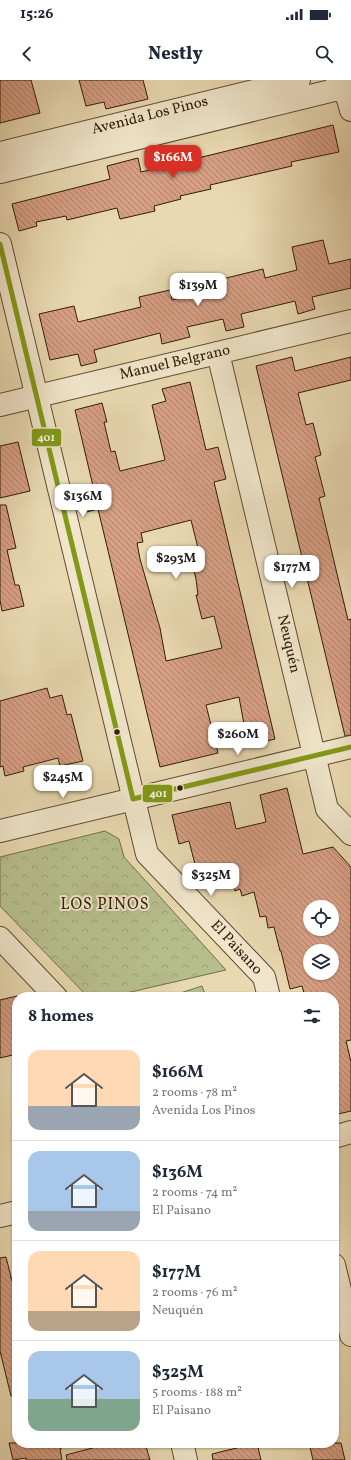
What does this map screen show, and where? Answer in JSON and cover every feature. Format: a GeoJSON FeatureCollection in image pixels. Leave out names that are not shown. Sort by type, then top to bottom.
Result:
{"type":"FeatureCollection","features":[{"type":"Feature","properties":{"kind":"street","name":"Avenida Los Pinos"},"geometry":{"type":"LineString","coordinates":[[0,153],[299,80]]}},
{"type":"Feature","properties":{"kind":"street","name":"Avenida Los Pinos"},"geometry":{"type":"LineString","coordinates":[[0,172],[343,85]]}},
{"type":"Feature","properties":{"kind":"street"},"geometry":{"type":"LineString","coordinates":[[343,85],[351,110]]}},
{"type":"Feature","properties":{"kind":"street","name":"El Paisano"},"geometry":{"type":"LineString","coordinates":[[0,244],[147,854],[264,977],[268,992]]}},
{"type":"Feature","properties":{"kind":"street","name":"Manuel Belgrano"},"geometry":{"type":"LineString","coordinates":[[0,405],[351,321]]}},
{"type":"Feature","properties":{"kind":"street","name":"Neuquén"},"geometry":{"type":"LineString","coordinates":[[218,353],[327,809],[351,834]]}},
{"type":"Feature","properties":{"kind":"street"},"geometry":{"type":"LineString","coordinates":[[0,831],[351,747]]}},
{"type":"Feature","properties":{"kind":"street"},"geometry":{"type":"LineString","coordinates":[[0,938],[51,992]]}},
{"type":"Feature","properties":{"kind":"street"},"geometry":{"type":"LineString","coordinates":[[339,1136],[351,1132]]}},
{"type":"Feature","properties":{"kind":"street"},"geometry":{"type":"LineString","coordinates":[[0,1216],[12,1213]]}},
{"type":"Feature","properties":{"kind":"street"},"geometry":{"type":"LineString","coordinates":[[339,1286],[351,1335]]}},
{"type":"Feature","properties":{"kind":"street"},"geometry":{"type":"LineString","coordinates":[[183,1448],[186,1460]]}},
{"type":"Feature","properties":{"kind":"green space"},"geometry":{"type":"Polygon","coordinates":[[[105,831],[119,839],[124,857],[226,970],[131,992],[83,992],[0,906],[0,857],[105,831]]]}},
{"type":"Feature","properties":{"kind":"green space"},"geometry":{"type":"Polygon","coordinates":[[[202,986],[204,992],[183,992],[202,986]]]}},
{"type":"Feature","properties":{"kind":"building"},"geometry":{"type":"Polygon","coordinates":[[[0,80],[31,80],[40,113],[0,123],[0,80]]]}},
{"type":"Feature","properties":{"kind":"building"},"geometry":{"type":"Polygon","coordinates":[[[79,80],[143,80],[148,99],[106,109],[104,102],[86,106],[79,80]]]}},
{"type":"Feature","properties":{"kind":"building"},"geometry":{"type":"Polygon","coordinates":[[[333,125],[339,152],[291,162],[292,166],[210,185],[211,189],[180,196],[181,199],[154,206],[155,211],[120,219],[117,208],[67,220],[66,216],[36,222],[37,226],[19,231],[12,204],[110,179],[107,166],[138,158],[141,172],[333,125]]]}},
{"type":"Feature","properties":{"kind":"building"},"geometry":{"type":"Polygon","coordinates":[[[323,240],[329,264],[351,259],[351,288],[312,297],[315,309],[298,314],[295,301],[241,314],[244,327],[226,331],[223,319],[187,327],[190,337],[162,344],[160,333],[94,350],[97,362],[81,366],[78,354],[50,360],[39,314],[74,306],[78,322],[141,307],[139,297],[170,290],[172,300],[203,292],[203,289],[211,287],[210,283],[214,281],[263,269],[265,278],[297,270],[292,247],[323,240]]]}},
{"type":"Feature","properties":{"kind":"building"},"geometry":{"type":"Polygon","coordinates":[[[292,357],[295,371],[351,357],[351,380],[298,393],[306,425],[313,423],[321,455],[315,457],[325,496],[319,498],[348,620],[351,619],[351,735],[345,736],[256,366],[292,357]]]}},
{"type":"Feature","properties":{"kind":"building"},"geometry":{"type":"Polygon","coordinates":[[[190,382],[206,450],[218,447],[226,479],[214,482],[275,739],[248,746],[239,697],[206,705],[218,753],[160,767],[98,509],[87,512],[82,488],[93,486],[75,410],[102,403],[107,422],[104,422],[111,452],[115,451],[120,471],[165,460],[152,405],[166,401],[162,389],[190,382]],[[191,520],[141,533],[143,542],[137,543],[140,559],[160,628],[166,661],[222,648],[214,616],[202,619],[196,595],[198,595],[196,579],[190,554],[199,552],[191,520]]]}},
{"type":"Feature","properties":{"kind":"building"},"geometry":{"type":"Polygon","coordinates":[[[18,442],[30,491],[0,498],[0,446],[18,442]]]}},
{"type":"Feature","properties":{"kind":"building"},"geometry":{"type":"Polygon","coordinates":[[[0,505],[6,505],[16,548],[7,550],[15,585],[19,585],[24,606],[2,611],[0,600],[0,505]]]}},
{"type":"Feature","properties":{"kind":"building"},"geometry":{"type":"Polygon","coordinates":[[[47,688],[50,698],[62,695],[67,715],[71,714],[83,761],[60,766],[58,758],[23,767],[24,771],[5,776],[3,766],[0,767],[0,701],[47,688]]]}},
{"type":"Feature","properties":{"kind":"building"},"geometry":{"type":"Polygon","coordinates":[[[287,788],[303,854],[333,847],[351,867],[351,1040],[346,1041],[351,1062],[351,1111],[339,1114],[339,992],[304,992],[302,986],[290,989],[274,927],[268,928],[266,916],[260,917],[254,892],[242,896],[240,889],[235,891],[229,866],[216,869],[215,863],[196,868],[189,841],[179,844],[172,815],[230,802],[236,829],[266,822],[260,795],[287,788]]]}},
{"type":"Feature","properties":{"kind":"building"},"geometry":{"type":"Polygon","coordinates":[[[12,997],[12,1055],[0,1058],[0,1000],[12,997]]]}},
{"type":"Feature","properties":{"kind":"building"},"geometry":{"type":"Polygon","coordinates":[[[6,1257],[12,1281],[11,1396],[0,1351],[0,1258],[6,1257]]]}},
{"type":"Feature","properties":{"kind":"building"},"geometry":{"type":"Polygon","coordinates":[[[9,1443],[12,1443],[12,1448],[61,1448],[62,1460],[26,1460],[26,1458],[13,1460],[9,1443]]]}},
{"type":"Feature","properties":{"kind":"building"},"geometry":{"type":"Polygon","coordinates":[[[339,1443],[341,1443],[345,1460],[313,1460],[310,1448],[339,1448],[339,1443]]]}},
{"type":"Feature","properties":{"kind":"building"},"geometry":{"type":"Polygon","coordinates":[[[92,1448],[146,1448],[150,1460],[67,1460],[66,1455],[92,1448]]]}},
{"type":"Feature","properties":{"kind":"building"},"geometry":{"type":"Polygon","coordinates":[[[237,1448],[258,1448],[261,1460],[213,1460],[212,1454],[237,1448]]]}},
{"type":"Feature","properties":{"kind":"transit line","name":"401"},"geometry":{"type":"LineString","coordinates":[[0,244],[133,799],[351,747]]}},
{"type":"Feature","properties":{"kind":"district","name":"LOS PINOS"},"geometry":{"type":"Point","coordinates":[105,905]}}]}
